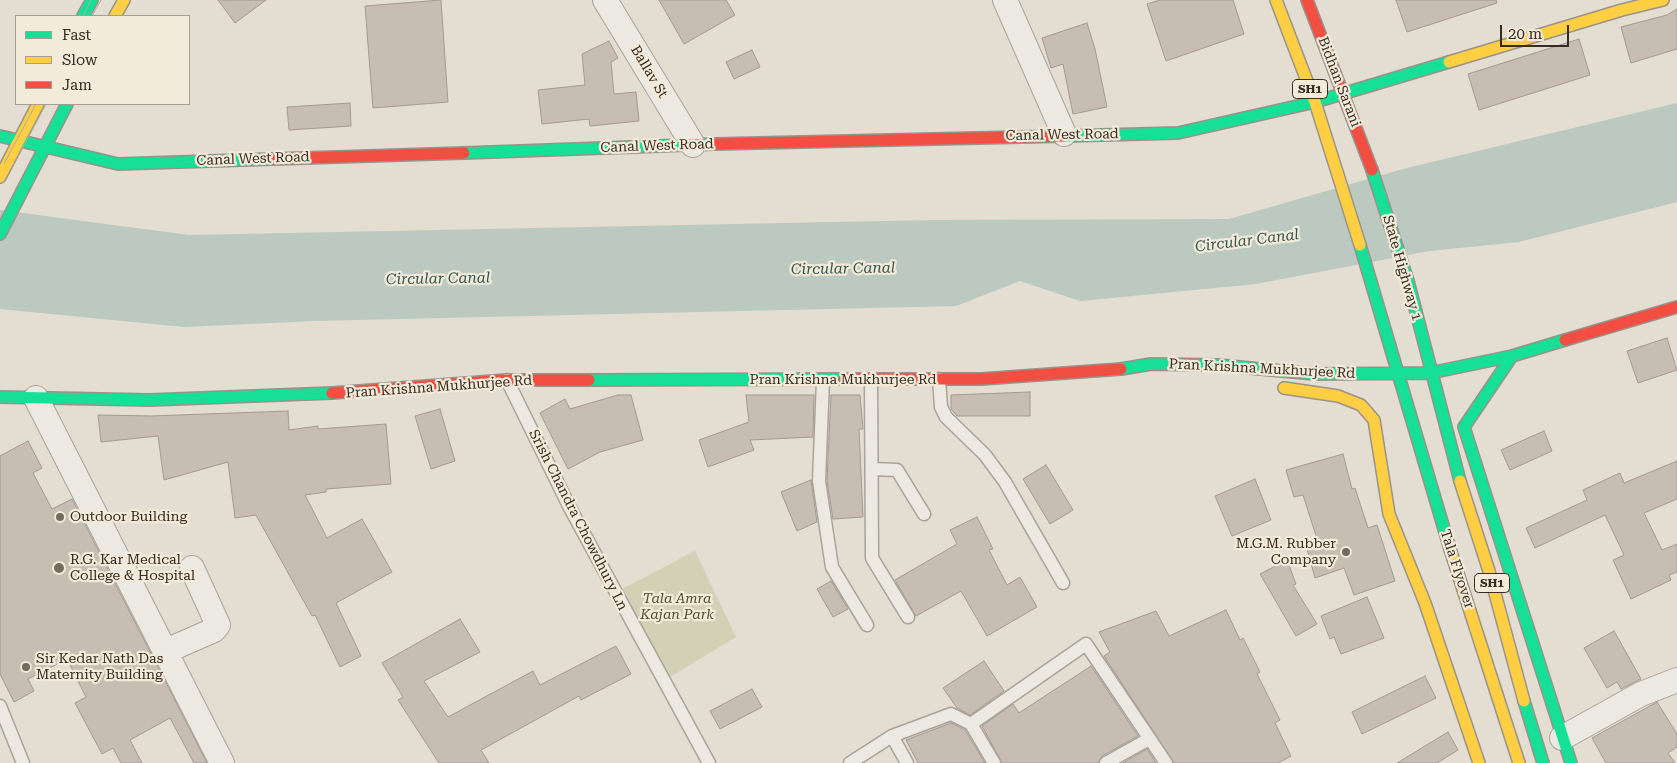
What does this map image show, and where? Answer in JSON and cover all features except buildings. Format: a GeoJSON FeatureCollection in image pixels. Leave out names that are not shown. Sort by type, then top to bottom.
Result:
{"type":"FeatureCollection","features":[{"type":"Feature","properties":{"kind":"main road"},"geometry":{"type":"LineString","coordinates":[[84,15],[92,0]]}},
{"type":"Feature","properties":{"kind":"main road"},"geometry":{"type":"LineString","coordinates":[[116,15],[124,0]]}},
{"type":"Feature","properties":{"kind":"main road","name":"SH1"},"geometry":{"type":"LineString","coordinates":[[1276,0],[1315,102],[1341,179],[1396,374]]}},
{"type":"Feature","properties":{"kind":"main road","name":"Bidhan Sarani"},"geometry":{"type":"LineString","coordinates":[[1307,0],[1370,163]]}},
{"type":"Feature","properties":{"kind":"main road","name":"Canal West Road"},"geometry":{"type":"LineString","coordinates":[[0,136],[118,164],[1064,134],[1178,133],[1315,102],[1617,5],[1663,0]]}},
{"type":"Feature","properties":{"kind":"main road"},"geometry":{"type":"LineString","coordinates":[[1,175],[37,105]]}},
{"type":"Feature","properties":{"kind":"main road"},"geometry":{"type":"LineString","coordinates":[[0,234],[32,174],[44,145],[66,105]]}},
{"type":"Feature","properties":{"kind":"main road","name":"State Highway 1"},"geometry":{"type":"LineString","coordinates":[[1370,163],[1408,281],[1430,373]]}},
{"type":"Feature","properties":{"kind":"main road","name":"Pran Krishna Mukhurjee Rd"},"geometry":{"type":"LineString","coordinates":[[0,397],[150,400],[295,395],[507,380],[981,379],[1107,372],[1151,364],[1218,364],[1314,374],[1430,373],[1512,356],[1676,311]]}},
{"type":"Feature","properties":{"kind":"main road"},"geometry":{"type":"LineString","coordinates":[[1512,356],[1464,427],[1571,763]]}},
{"type":"Feature","properties":{"kind":"main road"},"geometry":{"type":"LineString","coordinates":[[1218,364],[1242,379]]}},
{"type":"Feature","properties":{"kind":"main road","name":"Tala Flyover"},"geometry":{"type":"LineString","coordinates":[[1430,373],[1489,571],[1518,682],[1543,763]]}},
{"type":"Feature","properties":{"kind":"main road","name":"Tala Flyover"},"geometry":{"type":"LineString","coordinates":[[1396,374],[1519,763]]}},
{"type":"Feature","properties":{"kind":"main road"},"geometry":{"type":"LineString","coordinates":[[1270,386],[1338,396],[1361,405],[1374,420],[1389,514],[1425,603],[1479,763]]}},
{"type":"Feature","properties":{"kind":"street","name":"Ballav St"},"geometry":{"type":"LineString","coordinates":[[605,0],[693,145]]}},
{"type":"Feature","properties":{"kind":"street"},"geometry":{"type":"LineString","coordinates":[[1005,0],[1064,134]]}},
{"type":"Feature","properties":{"kind":"street"},"geometry":{"type":"LineString","coordinates":[[36,398],[222,763]]}},
{"type":"Feature","properties":{"kind":"street"},"geometry":{"type":"LineString","coordinates":[[166,651],[214,630],[218,625],[192,568]]}},
{"type":"Feature","properties":{"kind":"street"},"geometry":{"type":"LineString","coordinates":[[1562,738],[1641,694],[1677,680]]}},
{"type":"Feature","properties":{"kind":"lane"},"geometry":{"type":"LineString","coordinates":[[938,379],[942,407],[946,417],[985,455],[1005,482],[1063,582]]}},
{"type":"Feature","properties":{"kind":"lane","name":"Srish Chandra Chowdhury Ln"},"geometry":{"type":"LineString","coordinates":[[507,380],[570,508],[709,763]]}},
{"type":"Feature","properties":{"kind":"lane"},"geometry":{"type":"LineString","coordinates":[[823,380],[819,482],[832,567],[867,626]]}},
{"type":"Feature","properties":{"kind":"lane"},"geometry":{"type":"LineString","coordinates":[[870,380],[872,558],[908,617]]}},
{"type":"Feature","properties":{"kind":"lane"},"geometry":{"type":"LineString","coordinates":[[872,469],[897,470],[924,514]]}},
{"type":"Feature","properties":{"kind":"lane"},"geometry":{"type":"LineString","coordinates":[[971,724],[1086,644],[1166,763]]}},
{"type":"Feature","properties":{"kind":"lane"},"geometry":{"type":"LineString","coordinates":[[1,711],[23,763]]}},
{"type":"Feature","properties":{"kind":"lane"},"geometry":{"type":"LineString","coordinates":[[850,763],[892,736],[951,714],[971,724],[994,763]]}},
{"type":"Feature","properties":{"kind":"lane"},"geometry":{"type":"LineString","coordinates":[[892,736],[907,763]]}},
{"type":"Feature","properties":{"kind":"lane"},"geometry":{"type":"LineString","coordinates":[[1106,763],[1149,739]]}},
{"type":"Feature","properties":{"kind":"green space","name":"Tala Amra Kajan Park"},"geometry":{"type":"Polygon","coordinates":[[[695,551],[736,637],[670,677],[620,590],[695,551]]]}},
{"type":"Feature","properties":{"kind":"water","name":"Circular Canal"},"geometry":{"type":"Polygon","coordinates":[[[1677,103],[1677,202],[1519,242],[1429,251],[1256,284],[1080,301],[1020,281],[956,306],[315,321],[184,327],[0,309],[0,210],[189,235],[933,220],[1229,219],[1403,169],[1677,103]]]}},
{"type":"Feature","properties":{"kind":"tram line"},"geometry":{"type":"LineString","coordinates":[[84,15],[91,0]]}},
{"type":"Feature","properties":{"kind":"tram line"},"geometry":{"type":"LineString","coordinates":[[93,15],[101,0]]}},
{"type":"Feature","properties":{"kind":"tram line"},"geometry":{"type":"LineString","coordinates":[[4,164],[35,105]]}},
{"type":"Feature","properties":{"kind":"tram line"},"geometry":{"type":"LineString","coordinates":[[12,168],[45,105]]}},
{"type":"Feature","properties":{"kind":"traffic: fast"},"geometry":{"type":"LineString","coordinates":[[84,15],[92,0]]}},
{"type":"Feature","properties":{"kind":"traffic: fast"},"geometry":{"type":"LineString","coordinates":[[1065,136],[1178,133],[1315,102],[1449,62]]}},
{"type":"Feature","properties":{"kind":"traffic: fast"},"geometry":{"type":"LineString","coordinates":[[0,234],[66,105]]}},
{"type":"Feature","properties":{"kind":"traffic: fast"},"geometry":{"type":"LineString","coordinates":[[0,136],[118,164],[273,159]]}},
{"type":"Feature","properties":{"kind":"traffic: fast"},"geometry":{"type":"LineString","coordinates":[[464,153],[715,144]]}},
{"type":"Feature","properties":{"kind":"traffic: fast"},"geometry":{"type":"LineString","coordinates":[[1372,170],[1408,281],[1460,481]]}},
{"type":"Feature","properties":{"kind":"traffic: fast"},"geometry":{"type":"LineString","coordinates":[[1360,245],[1450,549]]}},
{"type":"Feature","properties":{"kind":"traffic: fast"},"geometry":{"type":"LineString","coordinates":[[1121,369],[1151,364],[1218,365],[1314,374],[1430,373],[1512,356],[1565,340]]}},
{"type":"Feature","properties":{"kind":"traffic: fast"},"geometry":{"type":"LineString","coordinates":[[1512,356],[1464,427],[1571,763]]}},
{"type":"Feature","properties":{"kind":"traffic: fast"},"geometry":{"type":"LineString","coordinates":[[589,380],[844,379]]}},
{"type":"Feature","properties":{"kind":"traffic: fast"},"geometry":{"type":"LineString","coordinates":[[0,397],[150,400],[332,393]]}},
{"type":"Feature","properties":{"kind":"traffic: fast"},"geometry":{"type":"LineString","coordinates":[[1524,701],[1543,763]]}},
{"type":"Feature","properties":{"kind":"traffic: slow"},"geometry":{"type":"LineString","coordinates":[[116,15],[124,0]]}},
{"type":"Feature","properties":{"kind":"traffic: slow"},"geometry":{"type":"LineString","coordinates":[[1276,0],[1315,102],[1360,245]]}},
{"type":"Feature","properties":{"kind":"traffic: slow"},"geometry":{"type":"LineString","coordinates":[[1449,62],[1622,10],[1663,0]]}},
{"type":"Feature","properties":{"kind":"traffic: slow"},"geometry":{"type":"LineString","coordinates":[[0,177],[37,105]]}},
{"type":"Feature","properties":{"kind":"traffic: slow"},"geometry":{"type":"LineString","coordinates":[[1284,388],[1338,396],[1361,405],[1374,420],[1389,514],[1425,603],[1479,763]]}},
{"type":"Feature","properties":{"kind":"traffic: slow"},"geometry":{"type":"LineString","coordinates":[[1460,481],[1489,571],[1524,701]]}},
{"type":"Feature","properties":{"kind":"traffic: slow"},"geometry":{"type":"LineString","coordinates":[[1450,549],[1519,763]]}},
{"type":"Feature","properties":{"kind":"traffic: jam"},"geometry":{"type":"LineString","coordinates":[[1307,0],[1372,170]]}},
{"type":"Feature","properties":{"kind":"traffic: jam"},"geometry":{"type":"LineString","coordinates":[[715,144],[1065,136]]}},
{"type":"Feature","properties":{"kind":"traffic: jam"},"geometry":{"type":"LineString","coordinates":[[273,159],[464,153]]}},
{"type":"Feature","properties":{"kind":"traffic: jam"},"geometry":{"type":"LineString","coordinates":[[1565,340],[1677,307]]}},
{"type":"Feature","properties":{"kind":"traffic: jam"},"geometry":{"type":"LineString","coordinates":[[844,379],[981,379],[1121,369]]}},
{"type":"Feature","properties":{"kind":"traffic: jam"},"geometry":{"type":"LineString","coordinates":[[332,393],[507,380],[589,380]]}},
{"type":"Feature","properties":{"kind":"place","name":"Outdoor Building"},"geometry":{"type":"Point","coordinates":[60,517]}},
{"type":"Feature","properties":{"kind":"place","name":"M.G.M. Rubber Company"},"geometry":{"type":"Point","coordinates":[1346,552]}},
{"type":"Feature","properties":{"kind":"place","name":"R.G. Kar Medical College & Hospital"},"geometry":{"type":"Point","coordinates":[59,568]}},
{"type":"Feature","properties":{"kind":"place","name":"Sir Kedar Nath Das Maternity Building"},"geometry":{"type":"Point","coordinates":[26,667]}}]}
